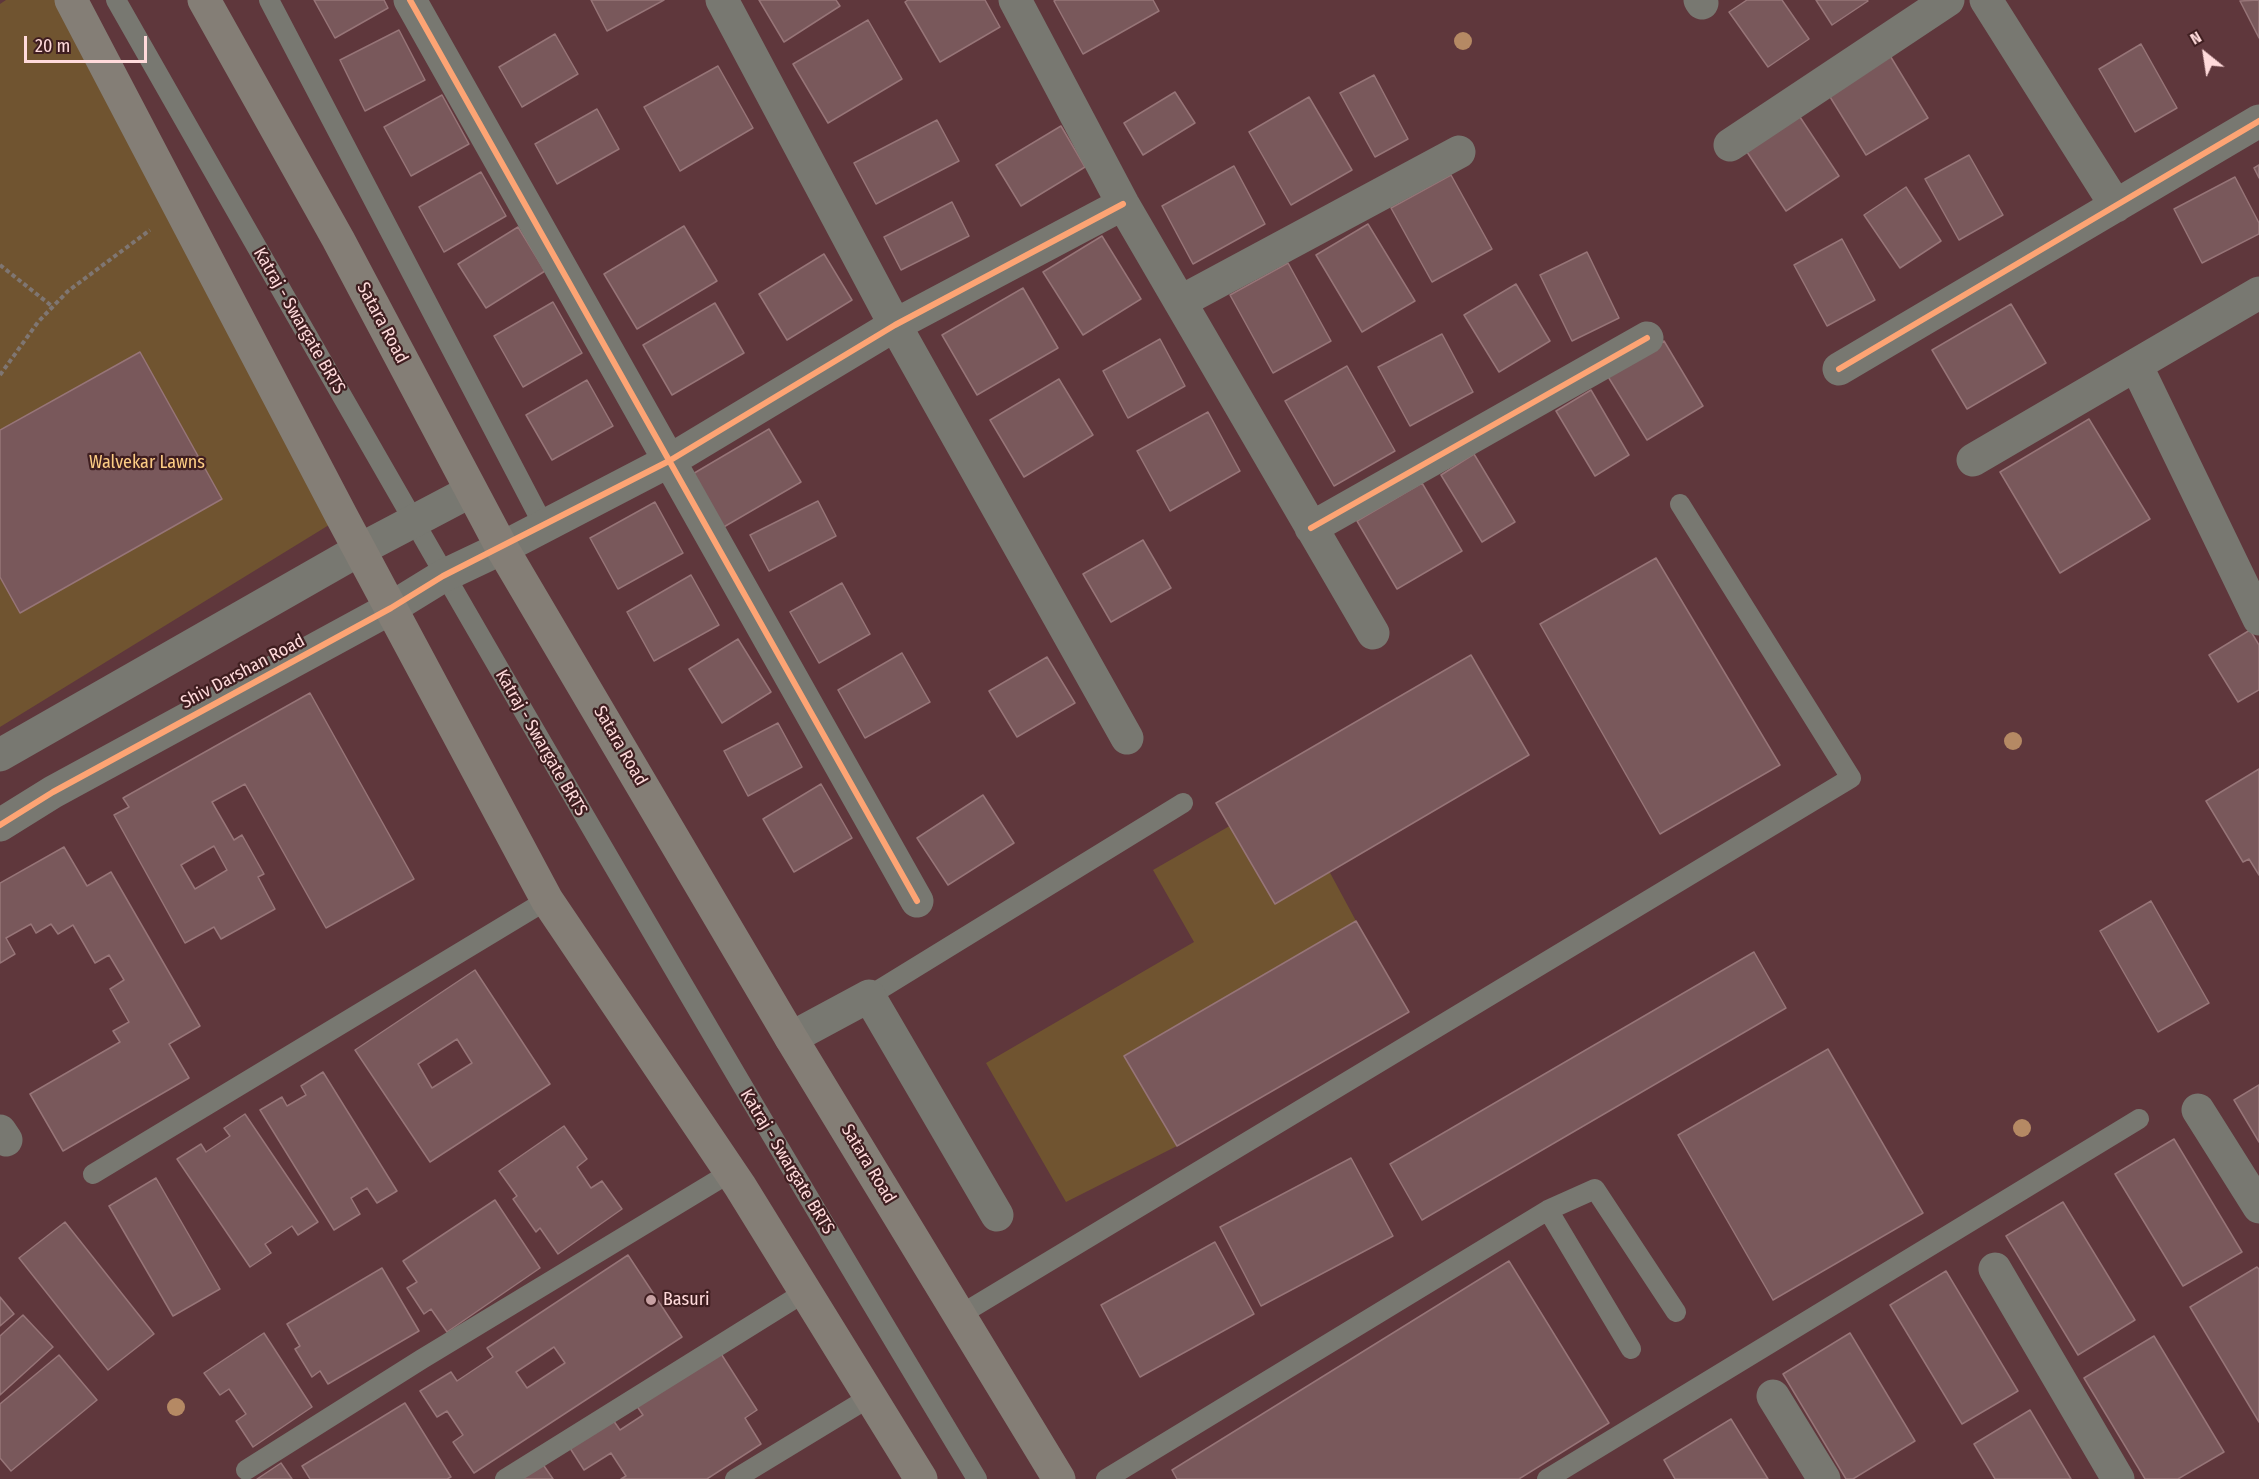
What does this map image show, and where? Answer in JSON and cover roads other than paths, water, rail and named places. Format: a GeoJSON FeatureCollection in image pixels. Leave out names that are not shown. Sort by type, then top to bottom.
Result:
{"type":"FeatureCollection","features":[{"type":"Feature","properties":{"kind":"highway"},"geometry":{"type":"LineString","coordinates":[[71,0],[359,550],[547,900],[731,1172],[921,1479]]}},
{"type":"Feature","properties":{"kind":"highway","name":"Satara Road"},"geometry":{"type":"LineString","coordinates":[[204,0],[338,239],[502,548],[791,1038],[1059,1479]]}},
{"type":"Feature","properties":{"kind":"street"},"geometry":{"type":"LineString","coordinates":[[410,0],[917,901]]}},
{"type":"Feature","properties":{"kind":"street"},"geometry":{"type":"LineString","coordinates":[[722,0],[895,325],[1126,738]]}},
{"type":"Feature","properties":{"kind":"street"},"geometry":{"type":"LineString","coordinates":[[1015,0],[1123,204],[1373,633]]}},
{"type":"Feature","properties":{"kind":"street"},"geometry":{"type":"LineString","coordinates":[[1730,145],[1948,0]]}},
{"type":"Feature","properties":{"kind":"street"},"geometry":{"type":"LineString","coordinates":[[1986,0],[2116,206]]}},
{"type":"Feature","properties":{"kind":"street"},"geometry":{"type":"LineString","coordinates":[[1839,369],[2259,121]]}},
{"type":"Feature","properties":{"kind":"street"},"geometry":{"type":"LineString","coordinates":[[1180,302],[1459,152]]}},
{"type":"Feature","properties":{"kind":"street","name":"Shiv Darshan Road"},"geometry":{"type":"LineString","coordinates":[[0,825],[52,792],[391,608],[444,576],[669,461],[895,325],[1123,204]]}},
{"type":"Feature","properties":{"kind":"street"},"geometry":{"type":"LineString","coordinates":[[1973,460],[2259,293]]}},
{"type":"Feature","properties":{"kind":"street"},"geometry":{"type":"LineString","coordinates":[[1311,528],[1647,338]]}},
{"type":"Feature","properties":{"kind":"street"},"geometry":{"type":"LineString","coordinates":[[2136,365],[2259,619]]}},
{"type":"Feature","properties":{"kind":"street"},"geometry":{"type":"LineString","coordinates":[[0,755],[359,550],[471,491]]}},
{"type":"Feature","properties":{"kind":"street"},"geometry":{"type":"LineString","coordinates":[[791,1038],[869,996],[997,1215]]}},
{"type":"Feature","properties":{"kind":"street"},"geometry":{"type":"LineString","coordinates":[[2198,1110],[2259,1206]]}},
{"type":"Feature","properties":{"kind":"street"},"geometry":{"type":"LineString","coordinates":[[1995,1269],[2118,1479]]}},
{"type":"Feature","properties":{"kind":"street"},"geometry":{"type":"LineString","coordinates":[[1773,1396],[1824,1479]]}},
{"type":"Feature","properties":{"kind":"lane","name":"Katraj - Swargate BRTS"},"geometry":{"type":"LineString","coordinates":[[116,0],[444,576],[787,1165],[977,1479]]}},
{"type":"Feature","properties":{"kind":"lane"},"geometry":{"type":"LineString","coordinates":[[269,0],[544,526]]}},
{"type":"Feature","properties":{"kind":"lane"},"geometry":{"type":"LineString","coordinates":[[960,1316],[1851,778],[1680,504]]}},
{"type":"Feature","properties":{"kind":"lane"},"geometry":{"type":"LineString","coordinates":[[869,996],[1183,803]]}},
{"type":"Feature","properties":{"kind":"lane"},"geometry":{"type":"LineString","coordinates":[[93,1174],[547,900]]}},
{"type":"Feature","properties":{"kind":"lane"},"geometry":{"type":"LineString","coordinates":[[1547,1479],[2139,1119]]}},
{"type":"Feature","properties":{"kind":"lane"},"geometry":{"type":"LineString","coordinates":[[246,1470],[422,1359],[731,1172]]}},
{"type":"Feature","properties":{"kind":"lane"},"geometry":{"type":"LineString","coordinates":[[1106,1479],[1548,1210],[1595,1189],[1676,1312]]}},
{"type":"Feature","properties":{"kind":"lane"},"geometry":{"type":"LineString","coordinates":[[1548,1210],[1631,1349]]}},
{"type":"Feature","properties":{"kind":"lane"},"geometry":{"type":"LineString","coordinates":[[505,1479],[805,1292]]}},
{"type":"Feature","properties":{"kind":"lane"},"geometry":{"type":"LineString","coordinates":[[735,1479],[870,1397]]}},
{"type":"Feature","properties":{"kind":"place","name":"Basuri"},"geometry":{"type":"Point","coordinates":[651,1300]}},
{"type":"Feature","properties":{"kind":"park label","name":"Walvekar Lawns"},"geometry":{"type":"Point","coordinates":[147,463]}}]}
